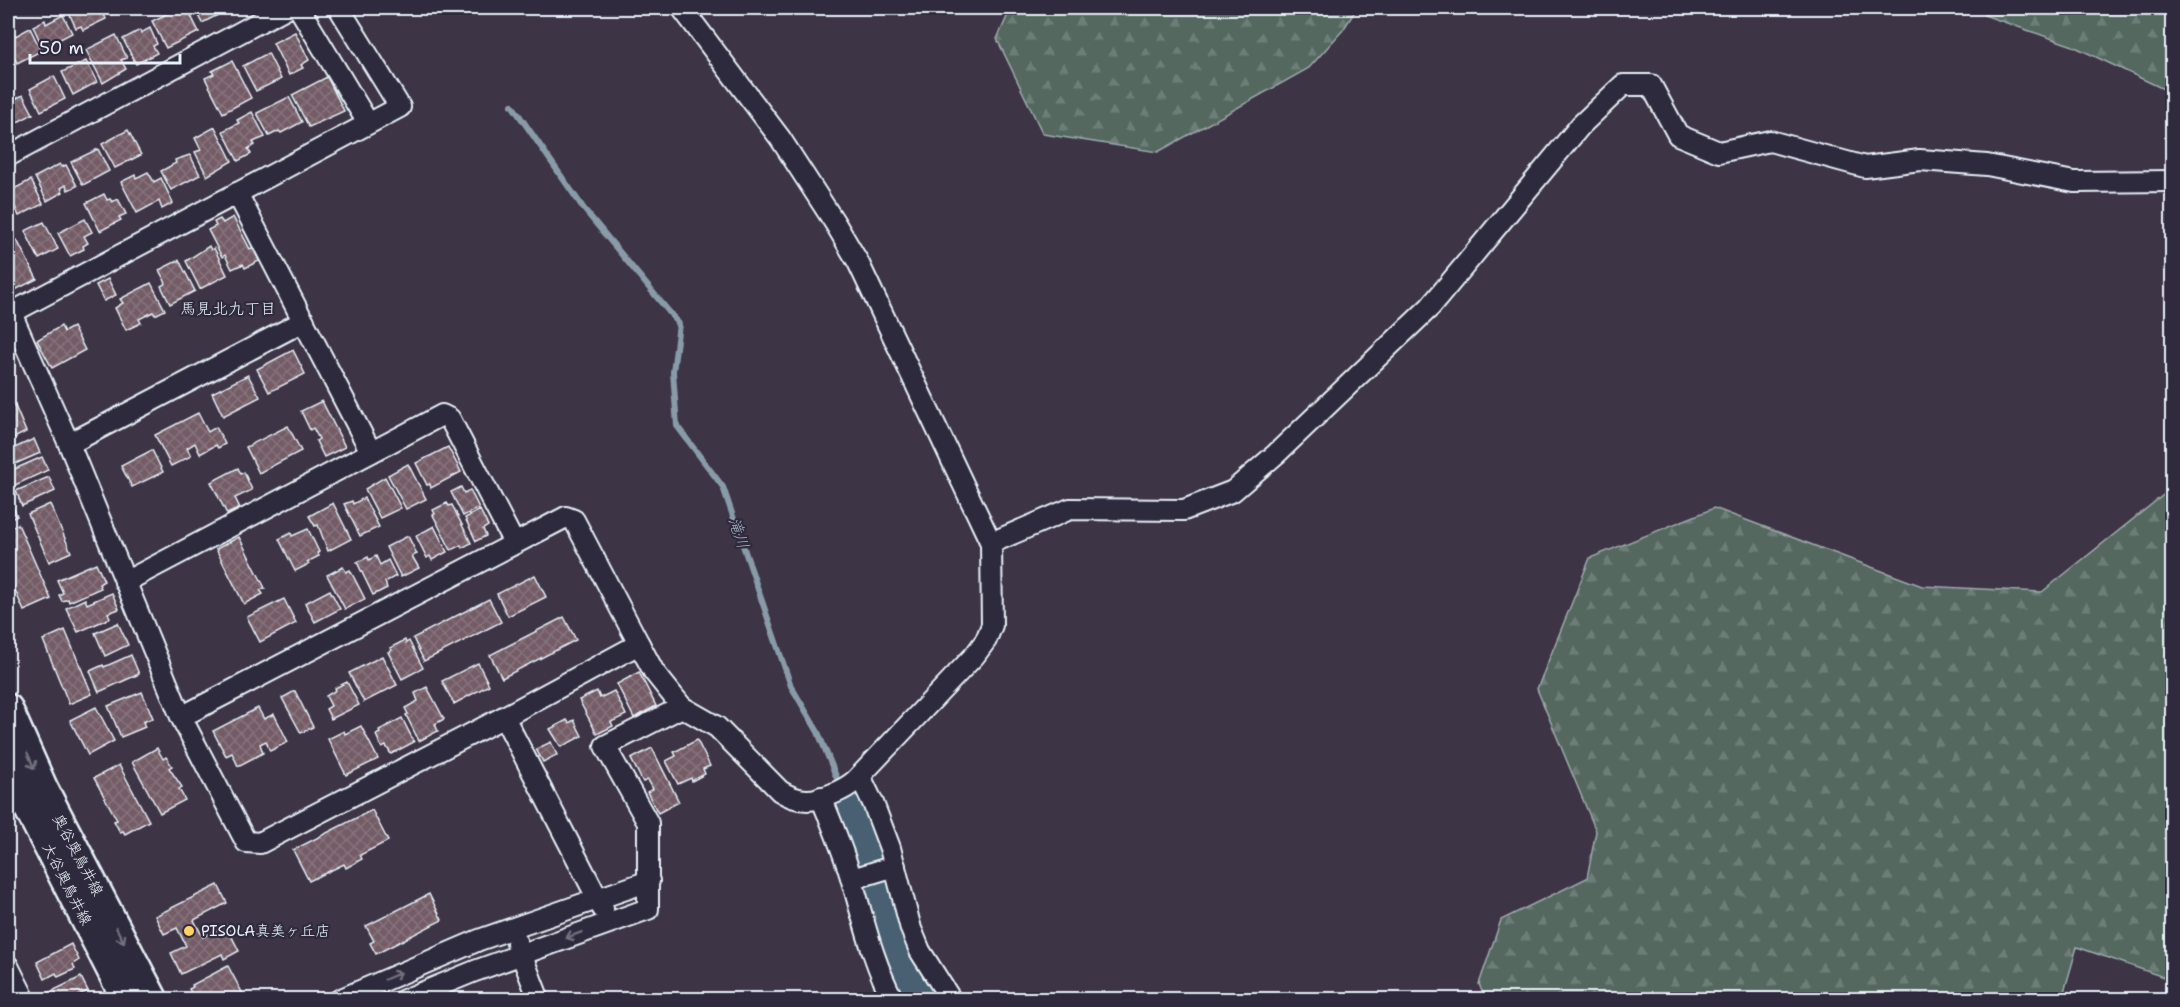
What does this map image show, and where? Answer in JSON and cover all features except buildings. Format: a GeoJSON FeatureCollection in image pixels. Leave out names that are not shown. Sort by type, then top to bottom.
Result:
{"type":"FeatureCollection","features":[{"type":"Feature","properties":{"kind":"street"},"geometry":{"type":"LineString","coordinates":[[8,156],[286,8]]}},
{"type":"Feature","properties":{"kind":"street"},"geometry":{"type":"LineString","coordinates":[[299,8],[368,123]]}},
{"type":"Feature","properties":{"kind":"street"},"geometry":{"type":"LineString","coordinates":[[339,8],[400,106],[9,311],[69,444],[182,717],[246,842],[260,843],[504,717],[639,644]]}},
{"type":"Feature","properties":{"kind":"street"},"geometry":{"type":"LineString","coordinates":[[182,717],[566,517],[574,520],[654,672],[682,706],[717,728],[780,791],[791,797],[807,800],[821,797],[854,781],[975,655],[986,640],[992,625],[991,543],[858,262],[780,138],[682,8]]}},
{"type":"Feature","properties":{"kind":"street"},"geometry":{"type":"LineString","coordinates":[[991,543],[1070,509],[1184,510],[1233,490],[1276,454],[1430,307],[1581,125],[1623,85],[1651,85],[1678,135],[1719,152],[1770,141],[1865,167],[1920,160],[1988,165],[2074,182],[2172,181]]}},
{"type":"Feature","properties":{"kind":"street"},"geometry":{"type":"LineString","coordinates":[[237,193],[371,453]]}},
{"type":"Feature","properties":{"kind":"street"},"geometry":{"type":"LineString","coordinates":[[69,444],[304,321]]}},
{"type":"Feature","properties":{"kind":"street"},"geometry":{"type":"LineString","coordinates":[[125,582],[442,415],[450,419],[514,543]]}},
{"type":"Feature","properties":{"kind":"street"},"geometry":{"type":"LineString","coordinates":[[405,999],[521,954],[648,909],[648,823],[605,746],[682,706]]}},
{"type":"Feature","properties":{"kind":"street","name":"奥谷奥鳥井線"},"geometry":{"type":"LineString","coordinates":[[8,708],[44,789],[153,999]]}},
{"type":"Feature","properties":{"kind":"street"},"geometry":{"type":"LineString","coordinates":[[504,717],[610,922]]}},
{"type":"Feature","properties":{"kind":"street","name":"大谷奥鳥井線"},"geometry":{"type":"LineString","coordinates":[[8,769],[126,999]]}},
{"type":"Feature","properties":{"kind":"street"},"geometry":{"type":"LineString","coordinates":[[854,781],[873,803],[895,866],[916,940],[931,970],[951,999]]}},
{"type":"Feature","properties":{"kind":"street"},"geometry":{"type":"LineString","coordinates":[[821,797],[852,879],[872,953],[893,999]]}},
{"type":"Feature","properties":{"kind":"street"},"geometry":{"type":"LineString","coordinates":[[852,879],[895,866]]}},
{"type":"Feature","properties":{"kind":"street"},"geometry":{"type":"LineString","coordinates":[[339,999],[511,928],[649,881]]}},
{"type":"Feature","properties":{"kind":"street"},"geometry":{"type":"LineString","coordinates":[[511,928],[539,999]]}},
{"type":"Feature","properties":{"kind":"street"},"geometry":{"type":"LineString","coordinates":[[8,966],[25,999]]}},
{"type":"Feature","properties":{"kind":"green space"},"geometry":{"type":"Polygon","coordinates":[[[1011,8],[1357,8],[1343,30],[1309,68],[1158,152],[1043,134],[997,39],[1011,8]]]}},
{"type":"Feature","properties":{"kind":"green space"},"geometry":{"type":"Polygon","coordinates":[[[1987,8],[2172,8],[2172,93],[2073,46],[1984,15],[1987,8]]]}},
{"type":"Feature","properties":{"kind":"green space"},"geometry":{"type":"Polygon","coordinates":[[[2172,488],[2172,980],[2077,947],[2062,999],[1485,999],[1479,984],[1501,920],[1587,878],[1596,831],[1537,689],[1590,558],[1714,508],[1922,586],[2042,592],[2172,488]]]}},
{"type":"Feature","properties":{"kind":"waterway","name":"滝川"},"geometry":{"type":"LineString","coordinates":[[512,105],[584,209],[679,324],[673,372],[677,426],[723,487],[791,686],[818,732],[840,786]]}},
{"type":"Feature","properties":{"kind":"waterway","name":"滝川"},"geometry":{"type":"LineString","coordinates":[[845,797],[866,853],[900,963],[922,1000]]}},
{"type":"Feature","properties":{"kind":"place","name":"PISOLA真美ヶ丘店"},"geometry":{"type":"Point","coordinates":[189,931]}},
{"type":"Feature","properties":{"kind":"district","name":"馬見北九丁目"},"geometry":{"type":"Point","coordinates":[228,308]}}]}
